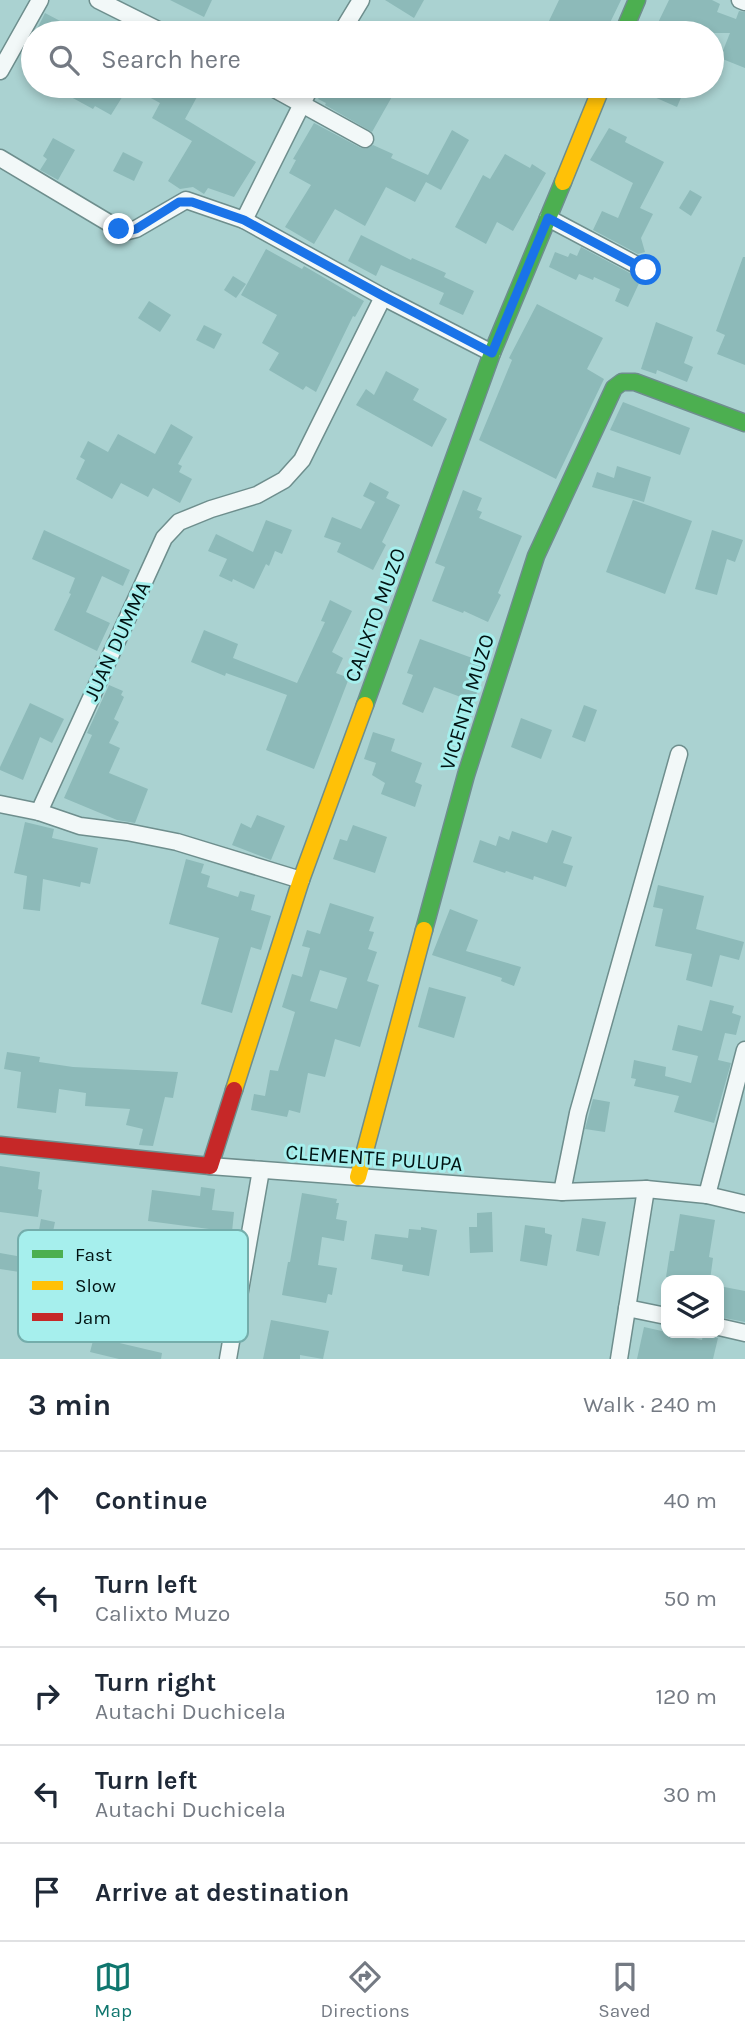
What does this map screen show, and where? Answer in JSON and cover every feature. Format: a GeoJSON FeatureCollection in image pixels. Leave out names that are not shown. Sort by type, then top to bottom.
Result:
{"type":"FeatureCollection","features":[{"type":"Feature","properties":{"kind":"street"},"geometry":{"type":"LineString","coordinates":[[28,21],[40,0]]}},
{"type":"Feature","properties":{"kind":"street"},"geometry":{"type":"LineString","coordinates":[[98,0],[140,21]]}},
{"type":"Feature","properties":{"kind":"street"},"geometry":{"type":"LineString","coordinates":[[348,21],[361,0]]}},
{"type":"Feature","properties":{"kind":"street"},"geometry":{"type":"LineString","coordinates":[[628,21],[637,0]]}},
{"type":"Feature","properties":{"kind":"street"},"geometry":{"type":"LineString","coordinates":[[740,0],[745,2]]}},
{"type":"Feature","properties":{"kind":"street"},"geometry":{"type":"LineString","coordinates":[[0,71],[21,34]]}},
{"type":"Feature","properties":{"kind":"street"},"geometry":{"type":"LineString","coordinates":[[294,98],[365,139]]}},
{"type":"Feature","properties":{"kind":"street"},"geometry":{"type":"LineString","coordinates":[[244,220],[304,98]]}},
{"type":"Feature","properties":{"kind":"street","name":"CALIXTO MUZO"},"geometry":{"type":"LineString","coordinates":[[210,1166],[301,880],[492,353],[597,98]]}},
{"type":"Feature","properties":{"kind":"street"},"geometry":{"type":"LineString","coordinates":[[0,158],[119,229],[136,229],[186,200],[244,220],[492,353]]}},
{"type":"Feature","properties":{"kind":"street"},"geometry":{"type":"LineString","coordinates":[[548,218],[646,270]]}},
{"type":"Feature","properties":{"kind":"street","name":"JUAN DUMMA"},"geometry":{"type":"LineString","coordinates":[[39,812],[164,538],[179,522],[257,495],[284,480],[302,460],[383,296]]}},
{"type":"Feature","properties":{"kind":"street","name":"VICENTA MUZO"},"geometry":{"type":"LineString","coordinates":[[358,1177],[466,775],[501,661],[536,556],[614,388],[622,382],[635,383],[745,423]]}},
{"type":"Feature","properties":{"kind":"street"},"geometry":{"type":"LineString","coordinates":[[562,1192],[578,1114],[679,754]]}},
{"type":"Feature","properties":{"kind":"street"},"geometry":{"type":"LineString","coordinates":[[0,804],[39,812],[80,826],[177,842],[301,880]]}},
{"type":"Feature","properties":{"kind":"street"},"geometry":{"type":"LineString","coordinates":[[707,1195],[745,1050]]}},
{"type":"Feature","properties":{"kind":"street","name":"CLEMENTE PULUPA"},"geometry":{"type":"LineString","coordinates":[[0,1145],[210,1166],[562,1192],[646,1189],[707,1195],[745,1204]]}},
{"type":"Feature","properties":{"kind":"street"},"geometry":{"type":"LineString","coordinates":[[248,1244],[261,1170]]}},
{"type":"Feature","properties":{"kind":"street"},"geometry":{"type":"LineString","coordinates":[[619,1359],[646,1189]]}},
{"type":"Feature","properties":{"kind":"street"},"geometry":{"type":"LineString","coordinates":[[627,1308],[661,1315]]}},
{"type":"Feature","properties":{"kind":"street"},"geometry":{"type":"LineString","coordinates":[[724,1328],[745,1333]]}},
{"type":"Feature","properties":{"kind":"building"},"geometry":{"type":"Polygon","coordinates":[[[170,0],[212,0],[204,17],[170,0]]]}},
{"type":"Feature","properties":{"kind":"building"},"geometry":{"type":"Polygon","coordinates":[[[385,0],[424,0],[414,18],[385,0]]]}},
{"type":"Feature","properties":{"kind":"building"},"geometry":{"type":"Polygon","coordinates":[[[559,0],[621,0],[611,21],[549,21],[559,0]]]}},
{"type":"Feature","properties":{"kind":"building"},"geometry":{"type":"Polygon","coordinates":[[[669,0],[712,0],[720,4],[717,12],[736,19],[739,11],[745,12],[745,68],[724,60],[724,48],[730,33],[724,33],[724,21],[659,21],[669,0]]]}},
{"type":"Feature","properties":{"kind":"building"},"geometry":{"type":"Polygon","coordinates":[[[45,13],[60,21],[41,21],[45,13]]]}},
{"type":"Feature","properties":{"kind":"building"},"geometry":{"type":"Polygon","coordinates":[[[73,98],[122,98],[111,115],[95,106],[93,109],[73,98]]]}},
{"type":"Feature","properties":{"kind":"building"},"geometry":{"type":"Polygon","coordinates":[[[151,98],[196,98],[185,119],[256,162],[234,197],[208,188],[204,194],[193,187],[180,189],[168,181],[192,141],[152,118],[160,103],[151,98]]]}},
{"type":"Feature","properties":{"kind":"building"},"geometry":{"type":"Polygon","coordinates":[[[319,98],[391,98],[372,132],[319,98]]]}},
{"type":"Feature","properties":{"kind":"building"},"geometry":{"type":"Polygon","coordinates":[[[656,98],[681,98],[677,107],[656,98]]]}},
{"type":"Feature","properties":{"kind":"building"},"geometry":{"type":"Polygon","coordinates":[[[314,123],[361,148],[366,149],[373,145],[393,154],[391,158],[428,175],[452,130],[469,140],[441,190],[426,182],[415,202],[386,187],[365,226],[335,209],[314,244],[285,227],[311,185],[289,173],[296,160],[293,159],[314,123]]]}},
{"type":"Feature","properties":{"kind":"building"},"geometry":{"type":"Polygon","coordinates":[[[609,128],[627,137],[625,142],[664,162],[640,208],[653,214],[641,238],[645,252],[638,254],[593,230],[602,211],[618,218],[633,183],[590,160],[609,128]]]}},
{"type":"Feature","properties":{"kind":"building"},"geometry":{"type":"Polygon","coordinates":[[[53,138],[75,150],[58,180],[40,170],[47,159],[43,156],[53,138]]]}},
{"type":"Feature","properties":{"kind":"building"},"geometry":{"type":"Polygon","coordinates":[[[123,152],[143,162],[134,181],[113,171],[123,152]]]}},
{"type":"Feature","properties":{"kind":"building"},"geometry":{"type":"Polygon","coordinates":[[[505,154],[530,168],[532,164],[546,173],[513,231],[497,222],[486,244],[455,227],[483,175],[490,179],[505,154]]]}},
{"type":"Feature","properties":{"kind":"building"},"geometry":{"type":"Polygon","coordinates":[[[690,190],[702,197],[691,216],[679,208],[690,190]]]}},
{"type":"Feature","properties":{"kind":"building"},"geometry":{"type":"Polygon","coordinates":[[[361,235],[411,260],[412,258],[446,273],[444,277],[474,291],[463,315],[439,304],[444,293],[381,265],[376,276],[348,261],[361,235]]]}},
{"type":"Feature","properties":{"kind":"building"},"geometry":{"type":"Polygon","coordinates":[[[581,247],[641,279],[628,307],[615,301],[620,289],[594,277],[593,280],[579,274],[576,280],[549,267],[555,252],[568,257],[570,253],[577,256],[581,247]]]}},
{"type":"Feature","properties":{"kind":"building"},"geometry":{"type":"Polygon","coordinates":[[[266,249],[302,269],[304,266],[364,301],[355,317],[353,316],[316,392],[306,386],[303,390],[269,370],[279,353],[262,343],[277,315],[241,295],[266,249]]]}},
{"type":"Feature","properties":{"kind":"building"},"geometry":{"type":"Polygon","coordinates":[[[743,257],[745,365],[717,354],[725,335],[716,331],[743,257]]]}},
{"type":"Feature","properties":{"kind":"building"},"geometry":{"type":"Polygon","coordinates":[[[233,276],[246,284],[236,298],[224,290],[233,276]]]}},
{"type":"Feature","properties":{"kind":"building"},"geometry":{"type":"Polygon","coordinates":[[[149,301],[171,315],[160,332],[138,318],[149,301]]]}},
{"type":"Feature","properties":{"kind":"building"},"geometry":{"type":"Polygon","coordinates":[[[537,304],[603,338],[587,369],[604,379],[556,479],[479,440],[512,360],[509,358],[537,304]]]}},
{"type":"Feature","properties":{"kind":"building"},"geometry":{"type":"Polygon","coordinates":[[[656,322],[693,337],[684,363],[693,367],[687,382],[657,370],[656,374],[641,369],[656,322]]]}},
{"type":"Feature","properties":{"kind":"building"},"geometry":{"type":"Polygon","coordinates":[[[204,325],[222,334],[214,349],[196,340],[204,325]]]}},
{"type":"Feature","properties":{"kind":"building"},"geometry":{"type":"Polygon","coordinates":[[[386,371],[419,389],[413,400],[447,419],[432,447],[356,405],[366,389],[374,395],[386,371]]]}},
{"type":"Feature","properties":{"kind":"building"},"geometry":{"type":"Polygon","coordinates":[[[623,402],[690,428],[680,455],[610,430],[623,402]]]}},
{"type":"Feature","properties":{"kind":"building"},"geometry":{"type":"Polygon","coordinates":[[[171,424],[193,437],[178,464],[182,466],[179,472],[192,479],[180,503],[153,488],[148,497],[121,483],[112,499],[76,479],[85,460],[80,457],[88,441],[108,452],[118,434],[155,454],[171,424]]]}},
{"type":"Feature","properties":{"kind":"building"},"geometry":{"type":"Polygon","coordinates":[[[617,466],[651,477],[644,502],[592,487],[597,472],[614,478],[617,466]]]}},
{"type":"Feature","properties":{"kind":"building"},"geometry":{"type":"Polygon","coordinates":[[[370,482],[389,492],[386,498],[400,505],[382,542],[386,545],[373,570],[337,552],[341,543],[324,537],[332,517],[361,529],[375,502],[363,496],[370,482]]]}},
{"type":"Feature","properties":{"kind":"building"},"geometry":{"type":"Polygon","coordinates":[[[463,490],[482,498],[477,510],[482,512],[479,518],[522,536],[498,593],[501,595],[488,622],[432,601],[445,567],[435,563],[463,490]]]}},
{"type":"Feature","properties":{"kind":"building"},"geometry":{"type":"Polygon","coordinates":[[[633,500],[692,521],[665,594],[606,572],[633,500]]]}},
{"type":"Feature","properties":{"kind":"building"},"geometry":{"type":"Polygon","coordinates":[[[266,520],[292,530],[282,554],[275,551],[254,589],[219,576],[227,559],[208,551],[216,534],[253,552],[266,520]]]}},
{"type":"Feature","properties":{"kind":"building"},"geometry":{"type":"Polygon","coordinates":[[[44,530],[130,570],[123,586],[102,576],[86,612],[110,623],[97,651],[54,630],[71,594],[69,593],[75,578],[32,559],[44,530]]]}},
{"type":"Feature","properties":{"kind":"building"},"geometry":{"type":"Polygon","coordinates":[[[712,530],[743,540],[735,562],[727,559],[717,595],[695,589],[712,530]]]}},
{"type":"Feature","properties":{"kind":"building"},"geometry":{"type":"Polygon","coordinates":[[[330,600],[352,611],[332,652],[343,658],[336,673],[349,678],[314,769],[266,750],[287,695],[226,673],[225,676],[191,662],[204,630],[238,644],[233,658],[297,683],[325,622],[321,621],[330,600]]]}},
{"type":"Feature","properties":{"kind":"building"},"geometry":{"type":"Polygon","coordinates":[[[420,639],[486,663],[474,702],[434,687],[423,713],[402,704],[413,675],[407,673],[420,639]]]}},
{"type":"Feature","properties":{"kind":"building"},"geometry":{"type":"Polygon","coordinates":[[[109,685],[123,691],[121,695],[124,697],[114,719],[119,722],[109,743],[120,748],[109,773],[148,789],[135,823],[117,820],[64,798],[92,735],[87,733],[109,685]]]}},
{"type":"Feature","properties":{"kind":"building"},"geometry":{"type":"Polygon","coordinates":[[[30,703],[64,719],[52,743],[40,737],[23,780],[0,770],[0,767],[30,703]]]}},
{"type":"Feature","properties":{"kind":"building"},"geometry":{"type":"Polygon","coordinates":[[[584,705],[597,710],[585,742],[572,737],[584,705]]]}},
{"type":"Feature","properties":{"kind":"building"},"geometry":{"type":"Polygon","coordinates":[[[521,718],[552,730],[541,759],[511,747],[521,718]]]}},
{"type":"Feature","properties":{"kind":"building"},"geometry":{"type":"Polygon","coordinates":[[[373,732],[395,739],[391,751],[422,763],[415,782],[422,785],[415,807],[381,794],[385,783],[372,775],[376,763],[364,759],[373,732]]]}},
{"type":"Feature","properties":{"kind":"building"},"geometry":{"type":"Polygon","coordinates":[[[257,815],[285,826],[271,860],[232,845],[241,823],[251,828],[257,815]]]}},
{"type":"Feature","properties":{"kind":"building"},"geometry":{"type":"Polygon","coordinates":[[[25,822],[54,829],[52,838],[98,848],[90,884],[81,882],[80,887],[43,879],[40,911],[23,909],[27,876],[14,873],[25,822]]]}},
{"type":"Feature","properties":{"kind":"building"},"geometry":{"type":"Polygon","coordinates":[[[353,825],[387,837],[375,873],[333,859],[340,839],[347,841],[353,825]]]}},
{"type":"Feature","properties":{"kind":"building"},"geometry":{"type":"Polygon","coordinates":[[[552,830],[572,837],[563,863],[573,866],[566,887],[534,876],[533,880],[506,871],[505,873],[473,862],[480,840],[496,846],[499,836],[509,840],[512,831],[547,843],[552,830]]]}},
{"type":"Feature","properties":{"kind":"building"},"geometry":{"type":"Polygon","coordinates":[[[186,859],[204,864],[201,873],[210,876],[207,887],[238,897],[240,891],[255,895],[251,910],[271,916],[261,950],[251,947],[232,1013],[201,1004],[219,938],[169,924],[186,859]]]}},
{"type":"Feature","properties":{"kind":"building"},"geometry":{"type":"Polygon","coordinates":[[[658,885],[704,896],[696,929],[744,942],[739,960],[720,955],[712,987],[686,980],[692,954],[655,946],[663,909],[653,907],[658,885]]]}},
{"type":"Feature","properties":{"kind":"building"},"geometry":{"type":"Polygon","coordinates":[[[330,903],[374,917],[369,931],[374,932],[368,949],[377,952],[367,981],[379,985],[360,1047],[335,1039],[325,1077],[308,1073],[300,1113],[289,1110],[287,1117],[251,1110],[254,1094],[265,1096],[270,1070],[278,1071],[295,1012],[282,1007],[292,974],[302,977],[310,948],[302,946],[307,930],[320,934],[330,903]],[[320,970],[310,1001],[337,1009],[347,978],[320,970]]]}},
{"type":"Feature","properties":{"kind":"building"},"geometry":{"type":"Polygon","coordinates":[[[450,909],[478,920],[466,951],[521,967],[514,986],[501,981],[502,978],[432,955],[450,909]]]}},
{"type":"Feature","properties":{"kind":"building"},"geometry":{"type":"Polygon","coordinates":[[[429,987],[466,997],[454,1038],[418,1027],[429,987]]]}},
{"type":"Feature","properties":{"kind":"building"},"geometry":{"type":"Polygon","coordinates":[[[710,1000],[734,1006],[732,1013],[741,1016],[736,1035],[725,1033],[718,1060],[731,1063],[714,1123],[674,1112],[679,1096],[634,1086],[636,1079],[631,1078],[634,1060],[666,1067],[665,1076],[691,1083],[698,1056],[672,1050],[678,1025],[702,1031],[710,1000]]]}},
{"type":"Feature","properties":{"kind":"building"},"geometry":{"type":"Polygon","coordinates":[[[7,1052],[40,1057],[39,1062],[73,1067],[178,1072],[173,1098],[165,1097],[153,1146],[139,1145],[143,1129],[126,1125],[130,1109],[85,1106],[86,1093],[59,1089],[56,1113],[17,1108],[21,1072],[4,1069],[7,1052]]]}},
{"type":"Feature","properties":{"kind":"building"},"geometry":{"type":"Polygon","coordinates":[[[593,1099],[610,1102],[605,1132],[585,1129],[593,1099]]]}},
{"type":"Feature","properties":{"kind":"building"},"geometry":{"type":"Polygon","coordinates":[[[0,1166],[40,1172],[38,1189],[42,1190],[38,1217],[0,1212],[0,1166]]]}},
{"type":"Feature","properties":{"kind":"building"},"geometry":{"type":"Polygon","coordinates":[[[201,1187],[215,1189],[212,1210],[234,1212],[232,1230],[148,1221],[152,1190],[200,1196],[201,1187]]]}},
{"type":"Feature","properties":{"kind":"building"},"geometry":{"type":"Polygon","coordinates":[[[302,1193],[337,1199],[336,1203],[339,1203],[336,1219],[347,1221],[344,1241],[322,1237],[318,1265],[337,1268],[332,1295],[328,1294],[326,1303],[282,1295],[302,1193]]]}},
{"type":"Feature","properties":{"kind":"building"},"geometry":{"type":"Polygon","coordinates":[[[492,1212],[493,1252],[470,1253],[469,1227],[477,1227],[477,1213],[492,1212]]]}},
{"type":"Feature","properties":{"kind":"building"},"geometry":{"type":"Polygon","coordinates":[[[680,1214],[715,1220],[709,1257],[713,1258],[711,1275],[666,1275],[670,1251],[674,1251],[680,1214]]]}},
{"type":"Feature","properties":{"kind":"building"},"geometry":{"type":"Polygon","coordinates":[[[582,1218],[606,1222],[599,1256],[576,1251],[582,1218]]]}},
{"type":"Feature","properties":{"kind":"building"},"geometry":{"type":"Polygon","coordinates":[[[41,1219],[55,1222],[53,1230],[39,1230],[41,1219]]]}},
{"type":"Feature","properties":{"kind":"building"},"geometry":{"type":"Polygon","coordinates":[[[525,1225],[545,1228],[545,1233],[552,1235],[547,1266],[520,1261],[525,1225]]]}},
{"type":"Feature","properties":{"kind":"building"},"geometry":{"type":"Polygon","coordinates":[[[421,1227],[437,1230],[429,1276],[402,1271],[403,1265],[371,1259],[375,1234],[408,1238],[409,1229],[421,1230],[421,1227]]]}},
{"type":"Feature","properties":{"kind":"building"},"geometry":{"type":"Polygon","coordinates":[[[0,1253],[18,1256],[18,1272],[0,1269],[0,1253]]]}},
{"type":"Feature","properties":{"kind":"building"},"geometry":{"type":"Polygon","coordinates":[[[724,1287],[745,1291],[745,1322],[724,1318],[724,1287]]]}},
{"type":"Feature","properties":{"kind":"building"},"geometry":{"type":"Polygon","coordinates":[[[271,1320],[329,1331],[323,1359],[300,1355],[300,1359],[263,1359],[271,1320]]]}},
{"type":"Feature","properties":{"kind":"building"},"geometry":{"type":"Polygon","coordinates":[[[644,1327],[661,1331],[661,1338],[718,1338],[713,1359],[637,1359],[644,1327]]]}},
{"type":"Feature","properties":{"kind":"building"},"geometry":{"type":"Polygon","coordinates":[[[93,1342],[115,1342],[162,1353],[161,1359],[119,1359],[90,1352],[93,1342]]]}},
{"type":"Feature","properties":{"kind":"traffic: fast"},"geometry":{"type":"LineString","coordinates":[[628,21],[637,0]]}},
{"type":"Feature","properties":{"kind":"traffic: fast"},"geometry":{"type":"LineString","coordinates":[[365,705],[492,353],[563,182]]}},
{"type":"Feature","properties":{"kind":"traffic: fast"},"geometry":{"type":"LineString","coordinates":[[424,930],[466,775],[536,556],[614,388],[622,382],[635,382],[745,423]]}},
{"type":"Feature","properties":{"kind":"traffic: slow"},"geometry":{"type":"LineString","coordinates":[[563,182],[597,98]]}},
{"type":"Feature","properties":{"kind":"traffic: slow"},"geometry":{"type":"LineString","coordinates":[[234,1090],[301,880],[365,705]]}},
{"type":"Feature","properties":{"kind":"traffic: slow"},"geometry":{"type":"LineString","coordinates":[[358,1177],[424,930]]}},
{"type":"Feature","properties":{"kind":"traffic: jam"},"geometry":{"type":"LineString","coordinates":[[0,1145],[210,1166],[234,1090]]}},
{"type":"Feature","properties":{"kind":"route"},"geometry":{"type":"LineString","coordinates":[[119,229],[136,229],[186,200],[244,220],[492,353],[548,218],[646,270]]}}]}
